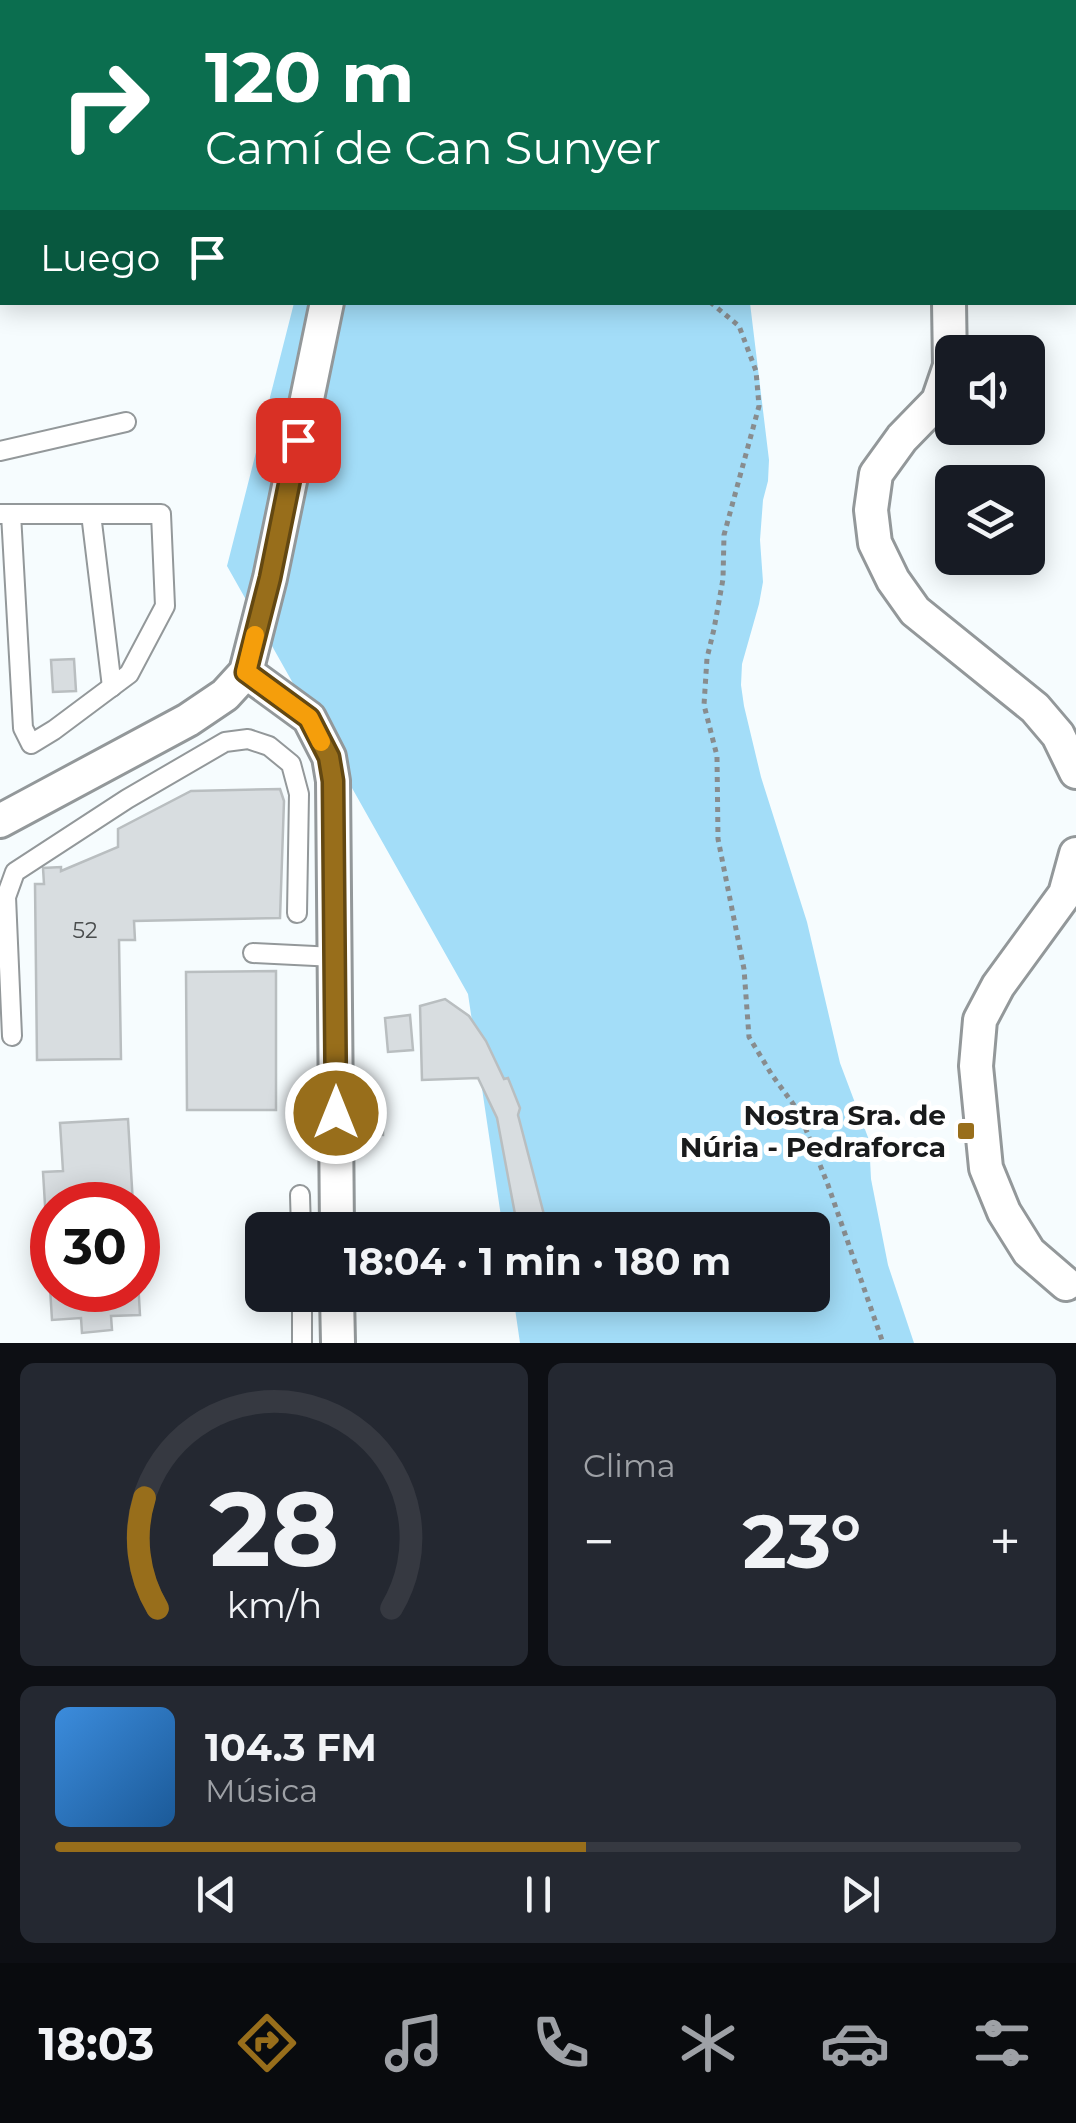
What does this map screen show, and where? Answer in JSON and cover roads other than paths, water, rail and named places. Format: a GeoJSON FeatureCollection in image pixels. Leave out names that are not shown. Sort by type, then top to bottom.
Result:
{"type":"FeatureCollection","features":[{"type":"Feature","properties":{"kind":"street"},"geometry":{"type":"LineString","coordinates":[[0,820],[116,781],[224,695],[246,672],[270,578],[326,305]]}},
{"type":"Feature","properties":{"kind":"street"},"geometry":{"type":"LineString","coordinates":[[949,305],[950,366],[938,401],[902,438],[876,474],[871,510],[875,543],[893,580],[915,611],[1036,708],[1058,735],[1076,772]]}},
{"type":"Feature","properties":{"kind":"street"},"geometry":{"type":"LineString","coordinates":[[246,672],[309,718],[329,757],[333,781],[337,1212]]}},
{"type":"Feature","properties":{"kind":"street"},"geometry":{"type":"LineString","coordinates":[[1073,1290],[1029,1252],[1004,1212],[986,1168],[976,1066],[980,1020],[998,986],[1065,894],[1076,854]]}},
{"type":"Feature","properties":{"kind":"street"},"geometry":{"type":"LineString","coordinates":[[336,1343],[337,1312]]}},
{"type":"Feature","properties":{"kind":"lane"},"geometry":{"type":"LineString","coordinates":[[0,451],[126,422]]}},
{"type":"Feature","properties":{"kind":"lane"},"geometry":{"type":"LineString","coordinates":[[6,514],[160,514],[165,606],[129,674],[31,744],[23,728],[6,514]]}},
{"type":"Feature","properties":{"kind":"lane"},"geometry":{"type":"LineString","coordinates":[[91,514],[112,686]]}},
{"type":"Feature","properties":{"kind":"lane"},"geometry":{"type":"LineString","coordinates":[[12,1036],[6,897],[16,872],[116,781],[225,742],[248,739],[269,746],[291,764],[299,794],[297,913]]}},
{"type":"Feature","properties":{"kind":"lane"},"geometry":{"type":"LineString","coordinates":[[253,953],[335,958]]}},
{"type":"Feature","properties":{"kind":"lane"},"geometry":{"type":"LineString","coordinates":[[300,1195],[300,1212]]}},
{"type":"Feature","properties":{"kind":"lane"},"geometry":{"type":"LineString","coordinates":[[302,1312],[302,1343]]}},
{"type":"Feature","properties":{"kind":"place","name":"Nostra Sra. de Núria - Pedraforca"},"geometry":{"type":"Point","coordinates":[966,1131]}}]}
